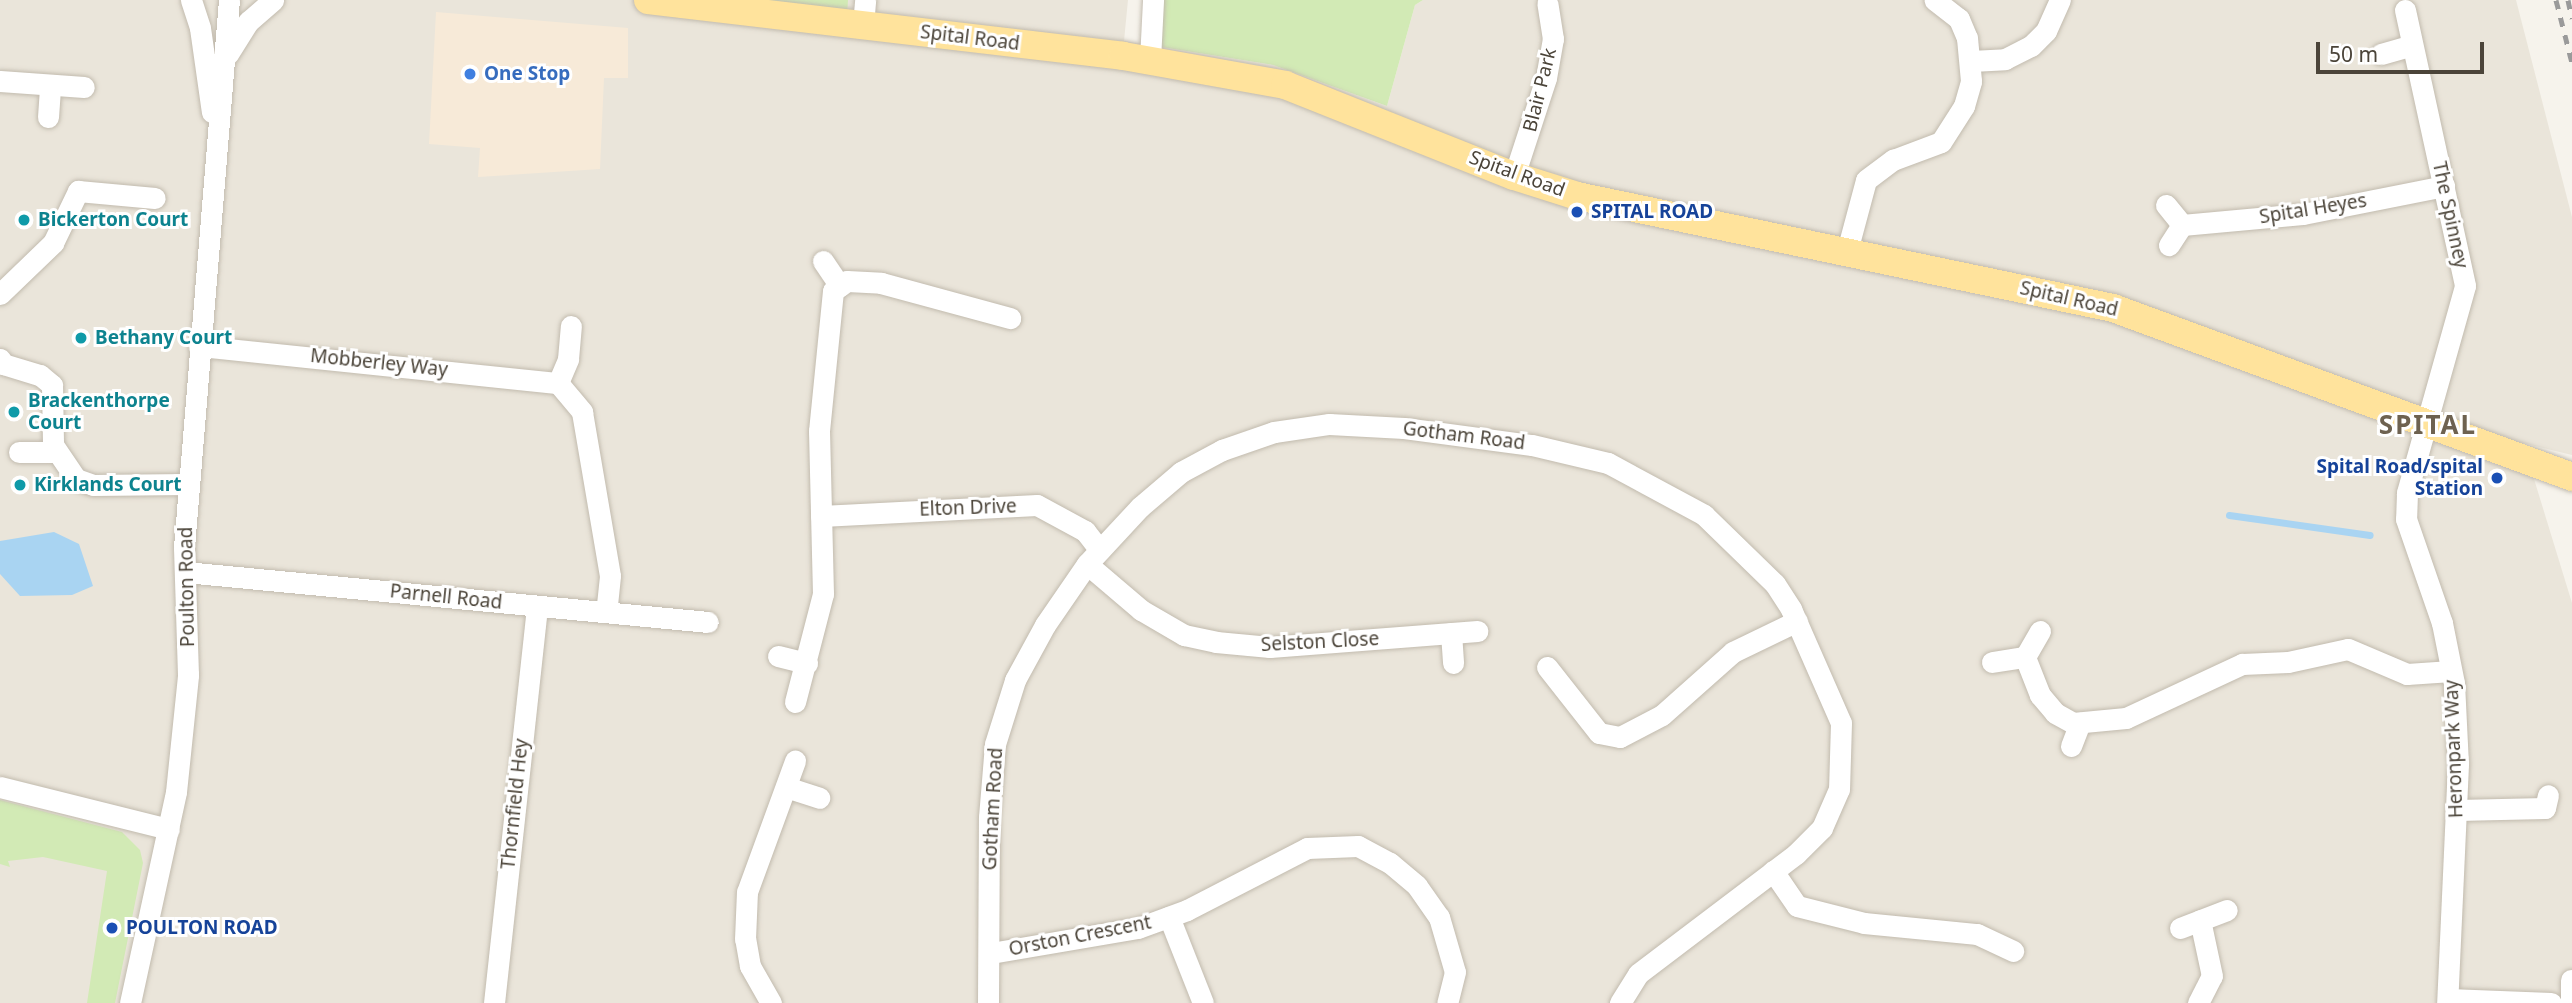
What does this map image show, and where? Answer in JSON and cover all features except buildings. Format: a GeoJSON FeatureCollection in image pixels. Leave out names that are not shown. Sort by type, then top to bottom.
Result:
{"type":"FeatureCollection","features":[{"type":"Feature","properties":{"kind":"main road","name":"Spital Road"},"geometry":{"type":"LineString","coordinates":[[648,0],[864,13],[1285,85],[1514,176],[1577,196],[2113,308],[2254,356],[2428,425],[2572,477]]}},
{"type":"Feature","properties":{"kind":"street"},"geometry":{"type":"LineString","coordinates":[[191,0],[200,28],[217,152]]}},
{"type":"Feature","properties":{"kind":"street","name":"Poulton Road"},"geometry":{"type":"LineString","coordinates":[[130,1003],[169,829],[188,675],[185,572],[189,484],[229,0]]}},
{"type":"Feature","properties":{"kind":"street"},"geometry":{"type":"LineString","coordinates":[[223,68],[243,30],[273,0]]}},
{"type":"Feature","properties":{"kind":"street"},"geometry":{"type":"LineString","coordinates":[[1150,60],[1153,0]]}},
{"type":"Feature","properties":{"kind":"street"},"geometry":{"type":"LineString","coordinates":[[1847,251],[1866,180],[1893,160],[1941,142],[1964,106],[1971,61],[1959,19],[1936,0]]}},
{"type":"Feature","properties":{"kind":"street"},"geometry":{"type":"LineString","coordinates":[[1971,61],[2005,59],[2031,46],[2046,31],[2060,0]]}},
{"type":"Feature","properties":{"kind":"street","name":"Blair Park"},"geometry":{"type":"LineString","coordinates":[[1514,176],[1546,78],[1553,39],[1547,3]]}},
{"type":"Feature","properties":{"kind":"street","name":"The Spinney"},"geometry":{"type":"LineString","coordinates":[[2405,10],[2465,286],[2428,425]]}},
{"type":"Feature","properties":{"kind":"street"},"geometry":{"type":"LineString","coordinates":[[2381,54],[2412,45]]}},
{"type":"Feature","properties":{"kind":"street"},"geometry":{"type":"LineString","coordinates":[[0,81],[84,87]]}},
{"type":"Feature","properties":{"kind":"street"},"geometry":{"type":"LineString","coordinates":[[48,117],[50,85]]}},
{"type":"Feature","properties":{"kind":"street","name":"Spital Heyes"},"geometry":{"type":"LineString","coordinates":[[2182,225],[2303,214],[2444,186]]}},
{"type":"Feature","properties":{"kind":"street"},"geometry":{"type":"LineString","coordinates":[[0,293],[53,243],[78,191],[155,198]]}},
{"type":"Feature","properties":{"kind":"street"},"geometry":{"type":"LineString","coordinates":[[2166,205],[2182,225],[2169,245]]}},
{"type":"Feature","properties":{"kind":"street"},"geometry":{"type":"LineString","coordinates":[[823,261],[839,286]]}},
{"type":"Feature","properties":{"kind":"street"},"geometry":{"type":"LineString","coordinates":[[795,702],[823,594],[818,431],[833,291],[847,281],[881,283],[1010,318]]}},
{"type":"Feature","properties":{"kind":"street"},"geometry":{"type":"LineString","coordinates":[[571,326],[568,359],[558,383],[582,412],[610,576],[606,612]]}},
{"type":"Feature","properties":{"kind":"street","name":"Mobberley Way"},"geometry":{"type":"LineString","coordinates":[[199,345],[558,383]]}},
{"type":"Feature","properties":{"kind":"street"},"geometry":{"type":"LineString","coordinates":[[0,359],[3,364],[40,375],[52,386],[57,452],[76,479],[93,485],[189,484]]}},
{"type":"Feature","properties":{"kind":"street","name":"Gotham Road"},"geometry":{"type":"LineString","coordinates":[[988,1003],[991,953],[989,817],[995,744],[1015,680],[1094,557],[1181,472],[1222,450],[1274,432],[1329,424],[1404,428],[1532,445],[1619,468],[1704,515],[1775,584],[1797,621],[1840,723],[1843,759],[1839,789],[1822,828],[1773,871],[1638,974],[1620,1003]]}},
{"type":"Feature","properties":{"kind":"street","name":"Heronpark Way"},"geometry":{"type":"LineString","coordinates":[[2428,425],[2407,493],[2406,519],[2442,624],[2451,671],[2456,810],[2447,1001],[2551,1003]]}},
{"type":"Feature","properties":{"kind":"street"},"geometry":{"type":"LineString","coordinates":[[19,452],[57,452]]}},
{"type":"Feature","properties":{"kind":"street","name":"Elton Drive"},"geometry":{"type":"LineString","coordinates":[[821,516],[1037,505],[1085,531],[1094,557]]}},
{"type":"Feature","properties":{"kind":"street","name":"Selston Close"},"geometry":{"type":"LineString","coordinates":[[1094,557],[1141,610],[1184,635],[1216,642],[1270,647],[1477,631]]}},
{"type":"Feature","properties":{"kind":"street","name":"Parnell Road"},"geometry":{"type":"LineString","coordinates":[[185,572],[708,622]]}},
{"type":"Feature","properties":{"kind":"street","name":"Thornfield Hey"},"geometry":{"type":"LineString","coordinates":[[494,1003],[537,606]]}},
{"type":"Feature","properties":{"kind":"street"},"geometry":{"type":"LineString","coordinates":[[1547,667],[1599,733],[1620,737],[1662,715],[1733,652],[1797,621]]}},
{"type":"Feature","properties":{"kind":"street"},"geometry":{"type":"LineString","coordinates":[[2025,657],[2040,631]]}},
{"type":"Feature","properties":{"kind":"street"},"geometry":{"type":"LineString","coordinates":[[1451,633],[1453,663]]}},
{"type":"Feature","properties":{"kind":"street"},"geometry":{"type":"LineString","coordinates":[[2025,657],[2055,713],[2080,723],[2126,718],[2242,664],[2288,662],[2348,649],[2407,674],[2451,671]]}},
{"type":"Feature","properties":{"kind":"street"},"geometry":{"type":"LineString","coordinates":[[778,656],[807,663]]}},
{"type":"Feature","properties":{"kind":"street"},"geometry":{"type":"LineString","coordinates":[[1992,662],[2025,657]]}},
{"type":"Feature","properties":{"kind":"street"},"geometry":{"type":"LineString","coordinates":[[2071,746],[2080,723]]}},
{"type":"Feature","properties":{"kind":"street"},"geometry":{"type":"LineString","coordinates":[[771,1003],[750,966],[744,939],[747,892],[794,761]]}},
{"type":"Feature","properties":{"kind":"street"},"geometry":{"type":"LineString","coordinates":[[0,787],[169,829]]}},
{"type":"Feature","properties":{"kind":"street"},"geometry":{"type":"LineString","coordinates":[[786,787],[819,798]]}},
{"type":"Feature","properties":{"kind":"street"},"geometry":{"type":"LineString","coordinates":[[2456,810],[2545,808],[2548,794]]}},
{"type":"Feature","properties":{"kind":"street","name":"Orston Crescent"},"geometry":{"type":"LineString","coordinates":[[991,953],[1138,928],[1169,917],[1307,848],[1358,846],[1390,863],[1417,886],[1439,918],[1455,972],[1447,1003]]}},
{"type":"Feature","properties":{"kind":"street"},"geometry":{"type":"LineString","coordinates":[[1773,871],[1797,906],[1864,923],[1979,926],[2013,951]]}},
{"type":"Feature","properties":{"kind":"street"},"geometry":{"type":"LineString","coordinates":[[2198,1003],[2212,976],[2190,924],[2227,910]]}},
{"type":"Feature","properties":{"kind":"street","name":"Orston Crescent"},"geometry":{"type":"LineString","coordinates":[[1169,917],[1203,1003]]}},
{"type":"Feature","properties":{"kind":"street"},"geometry":{"type":"LineString","coordinates":[[2571,980],[2571,1003]]}},
{"type":"Feature","properties":{"kind":"shaded area"},"geometry":{"type":"Polygon","coordinates":[[[0,0],[1128,0],[1124,41],[1273,65],[1387,106],[1415,5],[1423,0],[2516,0],[2572,217],[2572,455],[2523,443],[2572,603],[2572,1003],[0,1003],[0,0]]]}},
{"type":"Feature","properties":{"kind":"shaded area"},"geometry":{"type":"Polygon","coordinates":[[[436,12],[628,28],[628,78],[604,78],[600,169],[478,177],[480,148],[429,144],[436,12]]]}},
{"type":"Feature","properties":{"kind":"green space"},"geometry":{"type":"Polygon","coordinates":[[[716,0],[848,0],[847,15],[716,0]]]}},
{"type":"Feature","properties":{"kind":"green space"},"geometry":{"type":"Polygon","coordinates":[[[1163,0],[1423,0],[1415,5],[1387,106],[1273,65],[1161,47],[1163,0]]]}},
{"type":"Feature","properties":{"kind":"green space"},"geometry":{"type":"Polygon","coordinates":[[[0,800],[122,832],[140,850],[143,863],[115,1003],[87,1003],[107,871],[43,857],[8,861],[10,867],[0,864],[0,800]]]}},
{"type":"Feature","properties":{"kind":"water"},"geometry":{"type":"Polygon","coordinates":[[[54,532],[79,544],[93,586],[72,595],[20,596],[0,574],[0,541],[54,532]]]}},
{"type":"Feature","properties":{"kind":"waterway"},"geometry":{"type":"LineString","coordinates":[[2229,515],[2370,535]]}},
{"type":"Feature","properties":{"kind":"railway"},"geometry":{"type":"LineString","coordinates":[[2556,0],[2572,63]]}},
{"type":"Feature","properties":{"kind":"railway"},"geometry":{"type":"LineString","coordinates":[[2568,0],[2572,19]]}},
{"type":"Feature","properties":{"kind":"place","name":"One Stop"},"geometry":{"type":"Point","coordinates":[470,74]}},
{"type":"Feature","properties":{"kind":"place","name":"SPITAL ROAD"},"geometry":{"type":"Point","coordinates":[1577,212]}},
{"type":"Feature","properties":{"kind":"place","name":"Bickerton Court"},"geometry":{"type":"Point","coordinates":[24,220]}},
{"type":"Feature","properties":{"kind":"place","name":"Bethany Court"},"geometry":{"type":"Point","coordinates":[81,338]}},
{"type":"Feature","properties":{"kind":"place","name":"Brackenthorpe Court"},"geometry":{"type":"Point","coordinates":[14,412]}},
{"type":"Feature","properties":{"kind":"place","name":"Spital Road/spital Station"},"geometry":{"type":"Point","coordinates":[2497,478]}},
{"type":"Feature","properties":{"kind":"place","name":"Kirklands Court"},"geometry":{"type":"Point","coordinates":[20,485]}},
{"type":"Feature","properties":{"kind":"place","name":"POULTON ROAD"},"geometry":{"type":"Point","coordinates":[112,928]}},
{"type":"Feature","properties":{"kind":"district","name":"SPITAL"},"geometry":{"type":"Point","coordinates":[2428,425]}}]}
